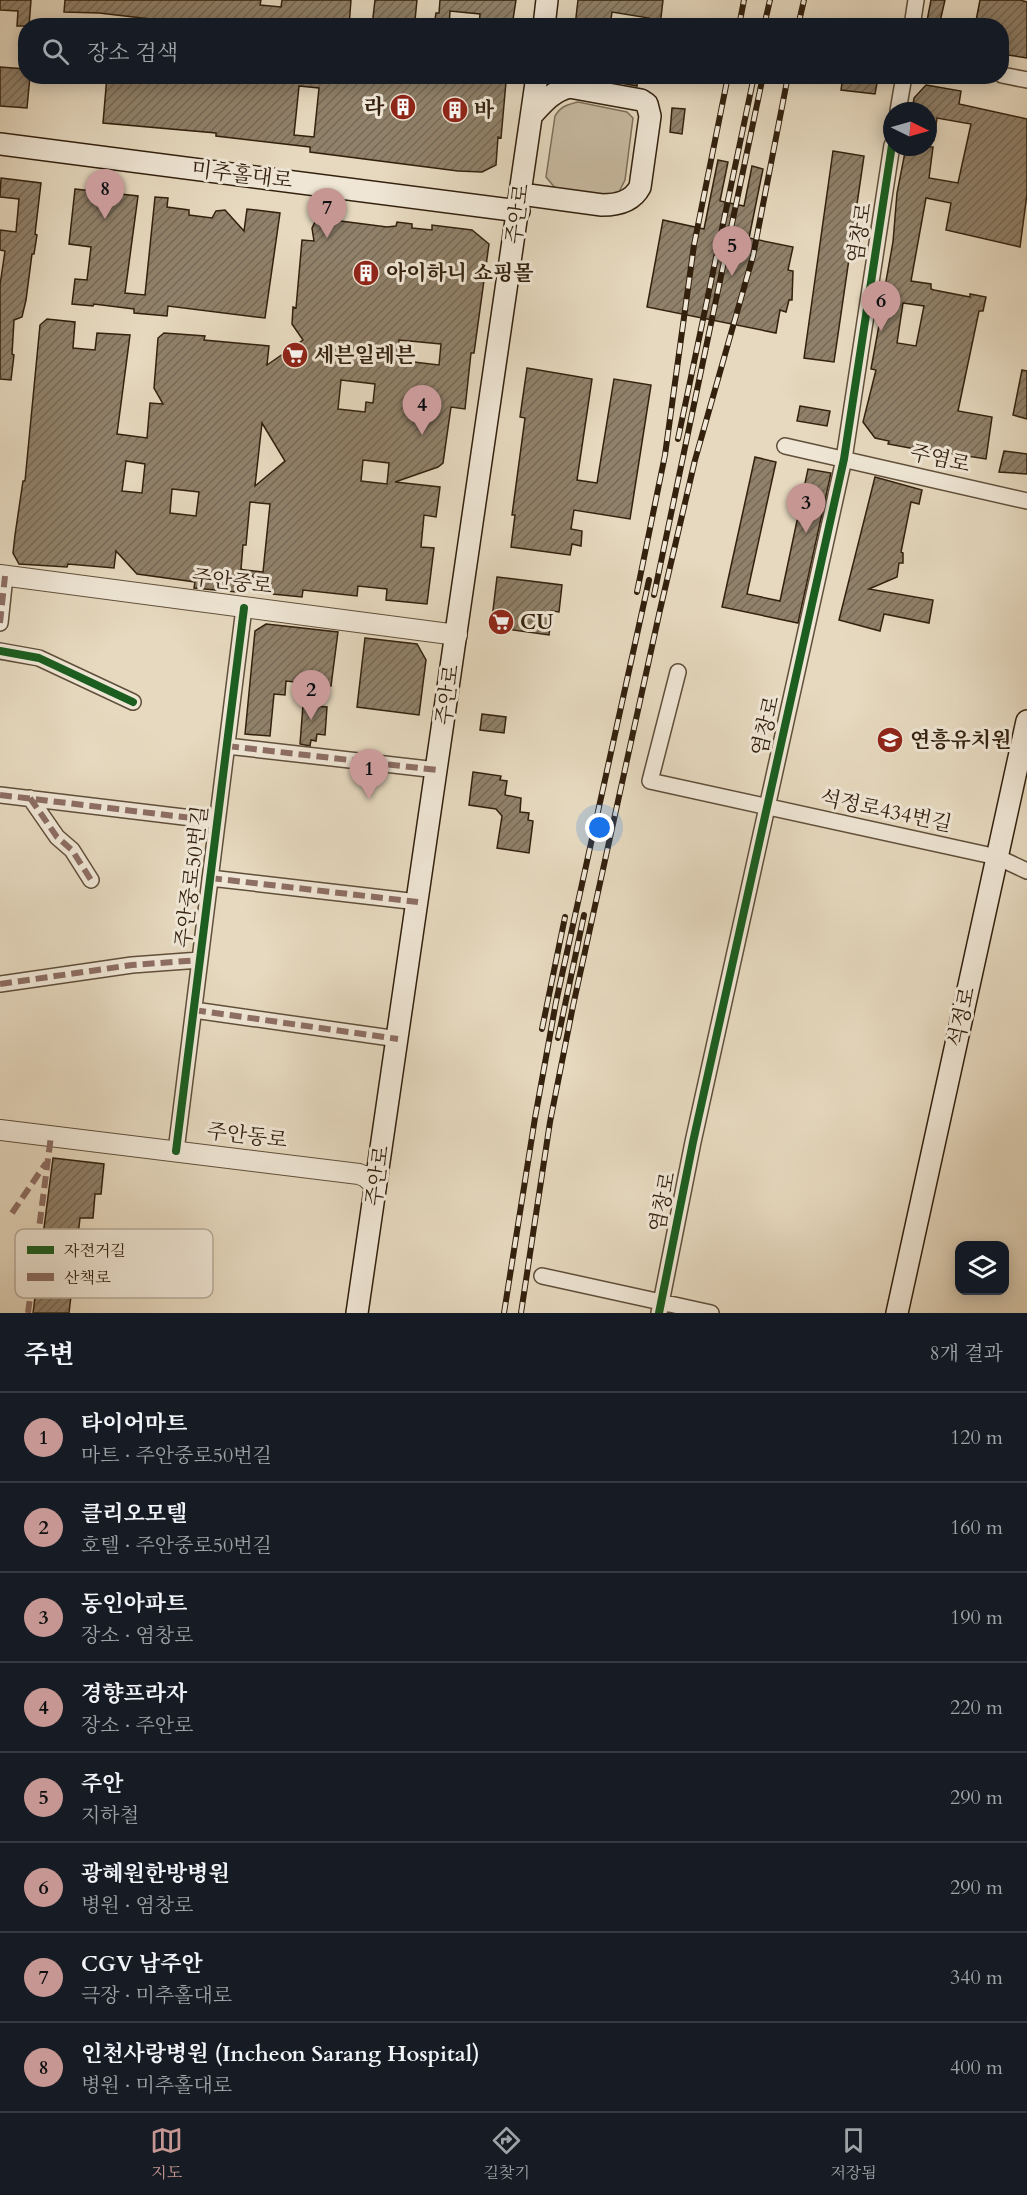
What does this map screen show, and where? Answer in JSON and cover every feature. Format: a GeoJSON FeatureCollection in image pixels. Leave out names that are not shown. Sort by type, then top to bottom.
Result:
{"type":"FeatureCollection","features":[{"type":"Feature","properties":{"kind":"main road"},"geometry":{"type":"LineString","coordinates":[[545,18],[547,0]]}},
{"type":"Feature","properties":{"kind":"main road","name":"주안로"},"geometry":{"type":"LineString","coordinates":[[357,1313],[361,1291],[368,1180],[380,1158],[536,84]]}},
{"type":"Feature","properties":{"kind":"main road"},"geometry":{"type":"LineString","coordinates":[[520,202],[615,205],[627,200],[636,194],[640,187],[650,116],[647,104],[641,100],[569,87],[560,89],[551,95],[532,115]]}},
{"type":"Feature","properties":{"kind":"main road","name":"미추홀대로"},"geometry":{"type":"LineString","coordinates":[[0,144],[520,202]]}},
{"type":"Feature","properties":{"kind":"main road","name":"석정로"},"geometry":{"type":"LineString","coordinates":[[897,1313],[1027,721]]}},
{"type":"Feature","properties":{"kind":"main road"},"geometry":{"type":"LineString","coordinates":[[351,1313],[361,1291]]}},
{"type":"Feature","properties":{"kind":"main road"},"geometry":{"type":"LineString","coordinates":[[361,1291],[363,1313]]}},
{"type":"Feature","properties":{"kind":"street"},"geometry":{"type":"LineString","coordinates":[[913,18],[916,0]]}},
{"type":"Feature","properties":{"kind":"street"},"geometry":{"type":"LineString","coordinates":[[1009,76],[1027,80]]}},
{"type":"Feature","properties":{"kind":"street"},"geometry":{"type":"LineString","coordinates":[[900,102],[903,84]]}},
{"type":"Feature","properties":{"kind":"street","name":"염창로"},"geometry":{"type":"LineString","coordinates":[[660,1308],[693,1142],[844,459],[890,156]]}},
{"type":"Feature","properties":{"kind":"street","name":"주염로"},"geometry":{"type":"LineString","coordinates":[[785,446],[1027,501]]}},
{"type":"Feature","properties":{"kind":"street"},"geometry":{"type":"LineString","coordinates":[[0,623],[3,576]]}},
{"type":"Feature","properties":{"kind":"street","name":"주안중로"},"geometry":{"type":"LineString","coordinates":[[3,576],[457,636]]}},
{"type":"Feature","properties":{"kind":"street","name":"주안중로50번길"},"geometry":{"type":"LineString","coordinates":[[176,1151],[244,608]]}},
{"type":"Feature","properties":{"kind":"street"},"geometry":{"type":"LineString","coordinates":[[0,651],[39,658],[133,702]]}},
{"type":"Feature","properties":{"kind":"street"},"geometry":{"type":"LineString","coordinates":[[678,672],[650,781],[766,807]]}},
{"type":"Feature","properties":{"kind":"street"},"geometry":{"type":"LineString","coordinates":[[227,746],[437,770]]}},
{"type":"Feature","properties":{"kind":"street"},"geometry":{"type":"LineString","coordinates":[[0,795],[218,820]]}},
{"type":"Feature","properties":{"kind":"street"},"geometry":{"type":"LineString","coordinates":[[30,798],[57,837],[72,850],[91,880]]}},
{"type":"Feature","properties":{"kind":"street","name":"석정로434번길"},"geometry":{"type":"LineString","coordinates":[[766,807],[997,857],[1027,871]]}},
{"type":"Feature","properties":{"kind":"street","name":"주안중로50번길"},"geometry":{"type":"LineString","coordinates":[[210,878],[418,902]]}},
{"type":"Feature","properties":{"kind":"street"},"geometry":{"type":"LineString","coordinates":[[0,984],[132,965],[200,960]]}},
{"type":"Feature","properties":{"kind":"street"},"geometry":{"type":"LineString","coordinates":[[194,1011],[398,1039]]}},
{"type":"Feature","properties":{"kind":"street","name":"주안동로"},"geometry":{"type":"LineString","coordinates":[[0,1130],[176,1151],[368,1180]]}},
{"type":"Feature","properties":{"kind":"street"},"geometry":{"type":"LineString","coordinates":[[542,1276],[660,1308],[711,1313]]}},
{"type":"Feature","properties":{"kind":"shaded area"},"geometry":{"type":"Polygon","coordinates":[[[578,102],[627,112],[633,118],[625,180],[619,192],[605,197],[556,189],[546,177],[555,116],[565,106],[578,102]]]}},
{"type":"Feature","properties":{"kind":"building"},"geometry":{"type":"Polygon","coordinates":[[[0,0],[31,0],[30,18],[18,18],[18,26],[17,26],[18,11],[0,10],[0,0]]]}},
{"type":"Feature","properties":{"kind":"building"},"geometry":{"type":"Polygon","coordinates":[[[65,0],[261,0],[260,5],[281,7],[282,0],[351,0],[350,18],[142,18],[64,12],[65,0]]]}},
{"type":"Feature","properties":{"kind":"building"},"geometry":{"type":"Polygon","coordinates":[[[375,0],[417,0],[415,18],[373,18],[375,0]]]}},
{"type":"Feature","properties":{"kind":"building"},"geometry":{"type":"Polygon","coordinates":[[[440,0],[516,0],[513,18],[480,18],[480,14],[450,11],[450,18],[435,18],[436,13],[439,13],[440,0]]]}},
{"type":"Feature","properties":{"kind":"building"},"geometry":{"type":"Polygon","coordinates":[[[578,0],[663,0],[661,18],[612,12],[611,18],[576,18],[578,0]]]}},
{"type":"Feature","properties":{"kind":"building"},"geometry":{"type":"Polygon","coordinates":[[[931,0],[945,0],[941,18],[928,18],[931,0]]]}},
{"type":"Feature","properties":{"kind":"building"},"geometry":{"type":"Polygon","coordinates":[[[980,0],[1027,2],[1027,58],[1009,55],[1009,18],[977,18],[980,0]]]}},
{"type":"Feature","properties":{"kind":"building"},"geometry":{"type":"Polygon","coordinates":[[[0,67],[18,68],[18,84],[29,84],[27,108],[0,106],[0,67]]]}},
{"type":"Feature","properties":{"kind":"building"},"geometry":{"type":"Polygon","coordinates":[[[106,84],[506,84],[496,165],[482,172],[310,152],[310,147],[216,136],[216,133],[103,123],[106,84]],[[299,86],[294,135],[314,137],[319,88],[299,86]]]}},
{"type":"Feature","properties":{"kind":"building"},"geometry":{"type":"Polygon","coordinates":[[[842,84],[877,84],[875,94],[841,90],[842,84]]]}},
{"type":"Feature","properties":{"kind":"building"},"geometry":{"type":"Polygon","coordinates":[[[926,85],[961,91],[959,104],[1027,119],[1027,194],[1020,247],[946,230],[951,203],[926,198],[911,281],[931,284],[931,289],[934,290],[970,297],[970,294],[986,297],[983,311],[979,311],[958,411],[992,417],[986,459],[888,444],[889,441],[875,438],[863,422],[876,370],[871,369],[893,242],[897,193],[904,156],[932,156],[929,178],[958,183],[971,124],[937,118],[937,102],[913,102],[914,98],[926,85]],[[903,303],[897,343],[916,346],[924,306],[903,303]]]}},
{"type":"Feature","properties":{"kind":"building"},"geometry":{"type":"Polygon","coordinates":[[[672,108],[685,109],[682,134],[670,132],[672,108]]]}},
{"type":"Feature","properties":{"kind":"building"},"geometry":{"type":"Polygon","coordinates":[[[833,151],[864,156],[834,362],[804,358],[833,151]]]}},
{"type":"Feature","properties":{"kind":"building"},"geometry":{"type":"Polygon","coordinates":[[[718,160],[728,162],[720,201],[744,206],[752,166],[763,169],[749,238],[793,247],[788,270],[793,271],[792,300],[789,300],[786,312],[780,310],[776,333],[647,307],[663,220],[704,229],[718,160]]]}},
{"type":"Feature","properties":{"kind":"building"},"geometry":{"type":"Polygon","coordinates":[[[1,178],[41,183],[35,234],[37,235],[26,300],[22,317],[14,320],[11,380],[0,379],[0,285],[5,251],[0,250],[0,230],[16,232],[19,199],[0,197],[1,178]]]}},
{"type":"Feature","properties":{"kind":"building"},"geometry":{"type":"Polygon","coordinates":[[[75,189],[138,196],[125,293],[145,295],[155,197],[168,198],[167,207],[189,210],[189,215],[212,218],[216,211],[225,210],[244,231],[247,209],[280,213],[265,318],[168,306],[167,316],[134,313],[134,309],[72,304],[75,279],[87,280],[91,247],[69,244],[75,189]]]}},
{"type":"Feature","properties":{"kind":"building"},"geometry":{"type":"Polygon","coordinates":[[[325,219],[387,227],[396,226],[397,222],[412,224],[412,228],[432,230],[432,225],[472,230],[489,244],[474,353],[471,353],[465,409],[451,407],[443,463],[438,467],[395,482],[440,487],[436,517],[424,515],[421,547],[434,548],[427,604],[386,600],[387,589],[358,586],[357,596],[303,590],[302,597],[272,594],[246,570],[263,572],[270,504],[250,502],[246,545],[243,545],[242,587],[237,592],[194,588],[195,582],[137,574],[116,551],[114,568],[68,564],[67,567],[19,564],[13,553],[23,481],[25,481],[40,325],[47,319],[75,322],[73,348],[95,350],[97,333],[130,335],[117,434],[147,438],[150,403],[163,404],[154,388],[158,338],[164,333],[205,336],[204,340],[269,346],[267,365],[303,340],[292,324],[293,307],[296,308],[302,240],[314,241],[312,228],[315,222],[325,219]],[[399,340],[397,360],[439,365],[441,344],[399,340]],[[341,380],[338,409],[365,412],[366,402],[373,403],[375,384],[341,380]],[[262,423],[255,486],[285,461],[262,423]],[[363,460],[361,481],[387,484],[389,463],[363,460]],[[126,461],[122,491],[142,493],[145,464],[126,461]],[[172,489],[170,513],[196,516],[199,492],[172,489]]]}},
{"type":"Feature","properties":{"kind":"building"},"geometry":{"type":"Polygon","coordinates":[[[527,368],[592,379],[577,480],[597,483],[614,379],[651,385],[630,519],[574,510],[571,529],[582,531],[581,546],[572,544],[570,555],[511,547],[515,515],[512,515],[525,418],[520,417],[527,368]]]}},
{"type":"Feature","properties":{"kind":"building"},"geometry":{"type":"Polygon","coordinates":[[[1022,370],[1027,371],[1027,419],[1013,415],[1022,370]]]}},
{"type":"Feature","properties":{"kind":"building"},"geometry":{"type":"Polygon","coordinates":[[[800,406],[830,411],[827,426],[797,421],[800,406]]]}},
{"type":"Feature","properties":{"kind":"building"},"geometry":{"type":"Polygon","coordinates":[[[1004,451],[1027,454],[1027,474],[999,472],[1004,451]]]}},
{"type":"Feature","properties":{"kind":"building"},"geometry":{"type":"Polygon","coordinates":[[[755,457],[776,462],[747,594],[780,601],[808,469],[831,473],[798,623],[722,607],[755,457]]]}},
{"type":"Feature","properties":{"kind":"building"},"geometry":{"type":"Polygon","coordinates":[[[875,477],[922,490],[919,504],[911,502],[901,552],[903,563],[899,563],[897,577],[869,589],[933,600],[929,623],[884,614],[880,631],[839,620],[875,477]]]}},
{"type":"Feature","properties":{"kind":"building"},"geometry":{"type":"Polygon","coordinates":[[[497,577],[562,585],[559,612],[552,611],[549,635],[491,627],[497,577]]]}},
{"type":"Feature","properties":{"kind":"building"},"geometry":{"type":"Polygon","coordinates":[[[266,624],[338,632],[331,686],[286,681],[285,695],[274,694],[270,736],[245,734],[255,631],[266,624]]]}},
{"type":"Feature","properties":{"kind":"building"},"geometry":{"type":"Polygon","coordinates":[[[365,638],[417,644],[426,660],[419,715],[357,707],[365,638]]]}},
{"type":"Feature","properties":{"kind":"building"},"geometry":{"type":"Polygon","coordinates":[[[303,705],[327,707],[325,735],[317,734],[316,741],[311,740],[310,746],[300,744],[303,705]]]}},
{"type":"Feature","properties":{"kind":"building"},"geometry":{"type":"Polygon","coordinates":[[[482,714],[506,717],[504,733],[480,730],[482,714]]]}},
{"type":"Feature","properties":{"kind":"building"},"geometry":{"type":"Polygon","coordinates":[[[473,772],[501,776],[500,780],[507,781],[505,795],[521,798],[520,812],[529,813],[528,820],[533,821],[529,853],[497,848],[502,816],[496,809],[469,805],[473,772]]]}},
{"type":"Feature","properties":{"kind":"building"},"geometry":{"type":"Polygon","coordinates":[[[53,1158],[104,1164],[101,1194],[95,1194],[93,1218],[80,1218],[79,1229],[44,1229],[53,1158]]]}},
{"type":"Feature","properties":{"kind":"building"},"geometry":{"type":"Polygon","coordinates":[[[35,1298],[71,1298],[69,1313],[33,1313],[35,1298]]]}},
{"type":"Feature","properties":{"kind":"railway"},"geometry":{"type":"LineString","coordinates":[[741,18],[744,0]]}},
{"type":"Feature","properties":{"kind":"railway"},"geometry":{"type":"LineString","coordinates":[[766,18],[770,0]]}},
{"type":"Feature","properties":{"kind":"railway"},"geometry":{"type":"LineString","coordinates":[[800,18],[804,0]]}},
{"type":"Feature","properties":{"kind":"railway"},"geometry":{"type":"LineString","coordinates":[[637,592],[665,455],[694,245],[726,84]]}},
{"type":"Feature","properties":{"kind":"railway"},"geometry":{"type":"LineString","coordinates":[[678,439],[752,84]]}},
{"type":"Feature","properties":{"kind":"railway"},"geometry":{"type":"LineString","coordinates":[[654,595],[761,84]]}},
{"type":"Feature","properties":{"kind":"railway"},"geometry":{"type":"LineString","coordinates":[[521,1313],[550,1122],[573,1006],[695,460],[753,256],[786,84]]}},
{"type":"Feature","properties":{"kind":"railway"},"geometry":{"type":"LineString","coordinates":[[504,1313],[556,1002],[649,580]]}},
{"type":"Feature","properties":{"kind":"railway"},"geometry":{"type":"LineString","coordinates":[[558,1038],[584,915]]}},
{"type":"Feature","properties":{"kind":"railway"},"geometry":{"type":"LineString","coordinates":[[542,1029],[565,917]]}},
{"type":"Feature","properties":{"kind":"marked path"},"geometry":{"type":"LineString","coordinates":[[0,623],[5,576]]}},
{"type":"Feature","properties":{"kind":"marked path"},"geometry":{"type":"LineString","coordinates":[[227,746],[437,770]]}},
{"type":"Feature","properties":{"kind":"marked path"},"geometry":{"type":"LineString","coordinates":[[0,795],[217,821]]}},
{"type":"Feature","properties":{"kind":"marked path"},"geometry":{"type":"LineString","coordinates":[[30,798],[57,837],[72,850],[91,880]]}},
{"type":"Feature","properties":{"kind":"marked path"},"geometry":{"type":"LineString","coordinates":[[210,878],[418,902]]}},
{"type":"Feature","properties":{"kind":"marked path"},"geometry":{"type":"LineString","coordinates":[[0,984],[132,965],[200,960]]}},
{"type":"Feature","properties":{"kind":"marked path"},"geometry":{"type":"LineString","coordinates":[[194,1010],[398,1039]]}},
{"type":"Feature","properties":{"kind":"marked path"},"geometry":{"type":"LineString","coordinates":[[39,1229],[51,1136]]}},
{"type":"Feature","properties":{"kind":"marked path"},"geometry":{"type":"LineString","coordinates":[[12,1213],[46,1163]]}},
{"type":"Feature","properties":{"kind":"marked path"},"geometry":{"type":"LineString","coordinates":[[28,1313],[30,1298]]}},
{"type":"Feature","properties":{"kind":"cycle path"},"geometry":{"type":"LineString","coordinates":[[659,1313],[693,1142],[844,459],[890,156]]}},
{"type":"Feature","properties":{"kind":"cycle path"},"geometry":{"type":"LineString","coordinates":[[176,1151],[244,608]]}},
{"type":"Feature","properties":{"kind":"cycle path"},"geometry":{"type":"LineString","coordinates":[[0,651],[39,658],[133,702]]}},
{"type":"Feature","properties":{"kind":"place","name":"라"},"geometry":{"type":"Point","coordinates":[403,107]}},
{"type":"Feature","properties":{"kind":"place","name":"바"},"geometry":{"type":"Point","coordinates":[455,110]}},
{"type":"Feature","properties":{"kind":"place","name":"인천사랑병원 (Incheon Sarang Hospital)"},"geometry":{"type":"Point","coordinates":[105,219]}},
{"type":"Feature","properties":{"kind":"place","name":"CGV 남주안"},"geometry":{"type":"Point","coordinates":[327,238]}},
{"type":"Feature","properties":{"kind":"place","name":"아이하니 쇼핑몰"},"geometry":{"type":"Point","coordinates":[366,273]}},
{"type":"Feature","properties":{"kind":"place","name":"주안"},"geometry":{"type":"Point","coordinates":[732,276]}},
{"type":"Feature","properties":{"kind":"place","name":"광혜원한방병원"},"geometry":{"type":"Point","coordinates":[881,331]}},
{"type":"Feature","properties":{"kind":"place","name":"세븐일레븐"},"geometry":{"type":"Point","coordinates":[295,355]}},
{"type":"Feature","properties":{"kind":"place","name":"경향프라자"},"geometry":{"type":"Point","coordinates":[422,435]}},
{"type":"Feature","properties":{"kind":"place","name":"동인아파트"},"geometry":{"type":"Point","coordinates":[806,533]}},
{"type":"Feature","properties":{"kind":"place","name":"CU"},"geometry":{"type":"Point","coordinates":[501,622]}},
{"type":"Feature","properties":{"kind":"place","name":"클리오모텔"},"geometry":{"type":"Point","coordinates":[311,720]}},
{"type":"Feature","properties":{"kind":"place","name":"연흥유치원"},"geometry":{"type":"Point","coordinates":[890,740]}},
{"type":"Feature","properties":{"kind":"place","name":"타이어마트"},"geometry":{"type":"Point","coordinates":[369,799]}}]}
